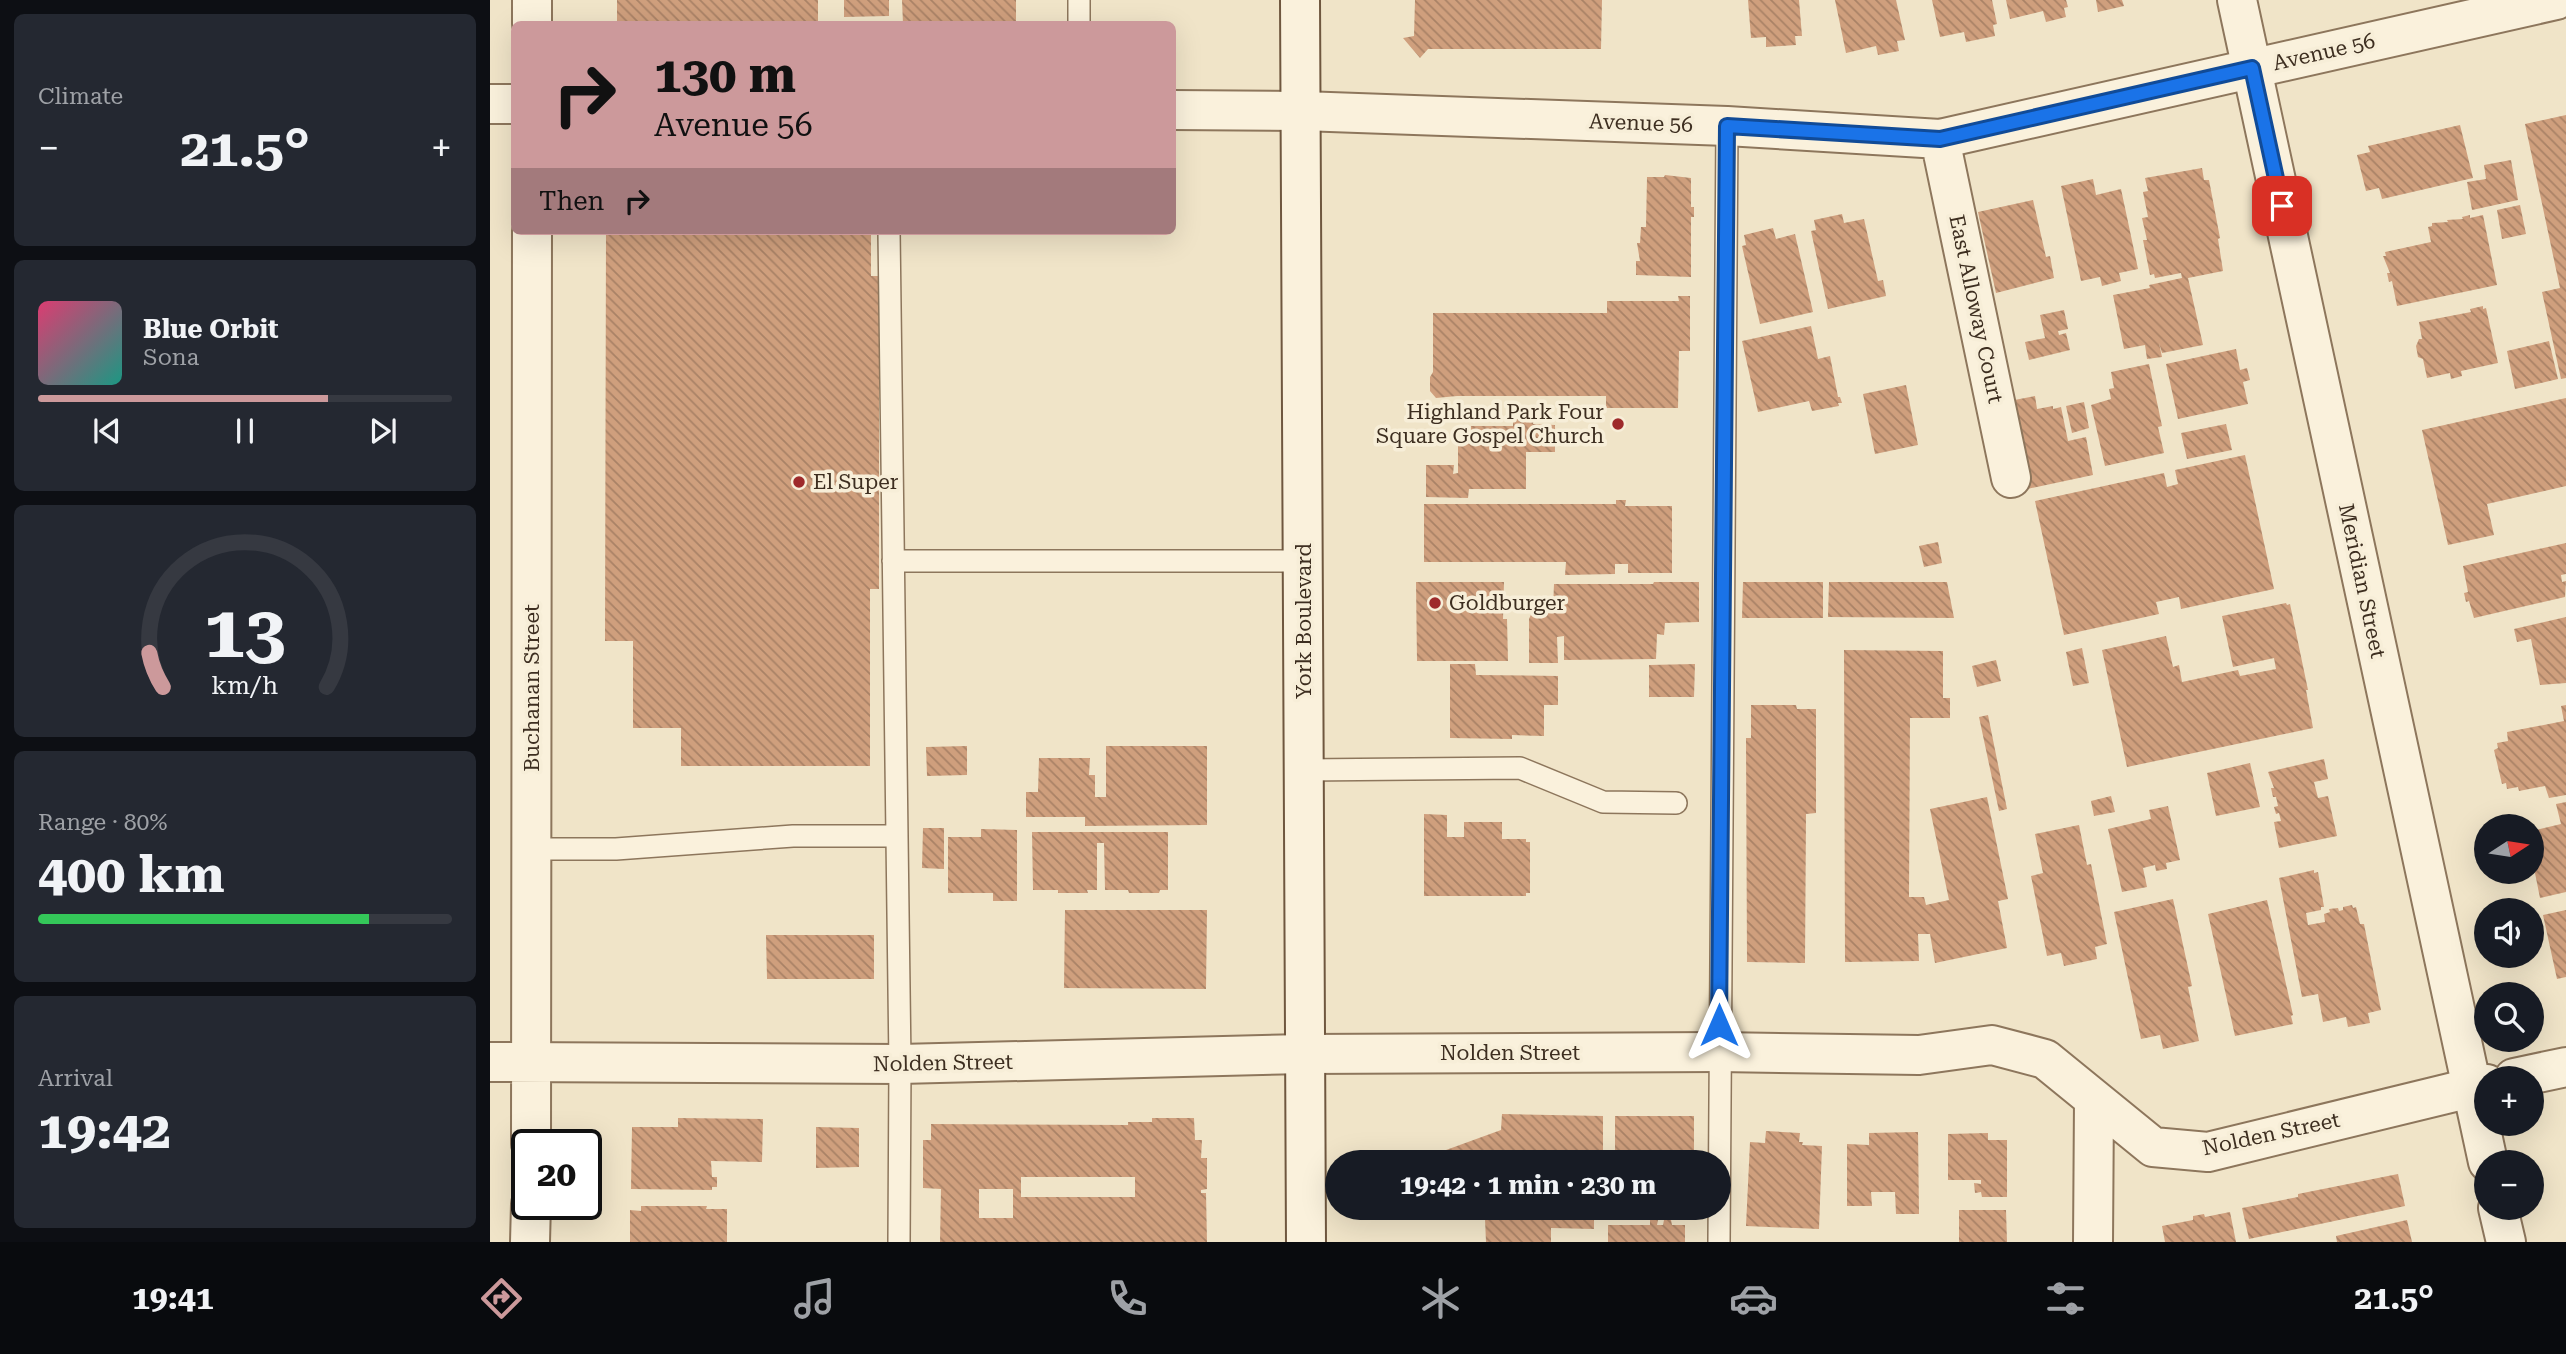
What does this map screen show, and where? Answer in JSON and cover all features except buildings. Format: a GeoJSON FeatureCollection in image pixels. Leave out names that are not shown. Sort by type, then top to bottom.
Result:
{"type":"FeatureCollection","features":[{"type":"Feature","properties":{"kind":"street"},"geometry":{"type":"LineString","coordinates":[[532,0],[532,21]]}},
{"type":"Feature","properties":{"kind":"street","name":"York Boulevard"},"geometry":{"type":"LineString","coordinates":[[1300,0],[1306,1242]]}},
{"type":"Feature","properties":{"kind":"street","name":"Meridian Street"},"geometry":{"type":"LineString","coordinates":[[2237,0],[2475,1066]]}},
{"type":"Feature","properties":{"kind":"street","name":"Avenue 56"},"geometry":{"type":"LineString","coordinates":[[1176,110],[1301,111],[1727,126],[1940,139],[2252,68],[2508,5],[2556,0]]}},
{"type":"Feature","properties":{"kind":"street"},"geometry":{"type":"LineString","coordinates":[[490,104],[511,104]]}},
{"type":"Feature","properties":{"kind":"street","name":"East Alloway Court"},"geometry":{"type":"LineString","coordinates":[[1940,139],[2011,478]]}},
{"type":"Feature","properties":{"kind":"street","name":"Buchanan Street"},"geometry":{"type":"LineString","coordinates":[[531,1129],[533,235]]}},
{"type":"Feature","properties":{"kind":"street","name":"Nolden Street"},"geometry":{"type":"LineString","coordinates":[[490,1062],[900,1065],[1306,1054],[1719,1052],[1919,1055],[1992,1045],[2045,1059],[2153,1147],[2208,1152],[2474,1086]]}},
{"type":"Feature","properties":{"kind":"street"},"geometry":{"type":"LineString","coordinates":[[2544,1072],[2566,1067]]}},
{"type":"Feature","properties":{"kind":"street"},"geometry":{"type":"LineString","coordinates":[[2093,1242],[2094,1101]]}},
{"type":"Feature","properties":{"kind":"street"},"geometry":{"type":"LineString","coordinates":[[530,1242],[531,1220]]}},
{"type":"Feature","properties":{"kind":"street"},"geometry":{"type":"LineString","coordinates":[[2501,1220],[2506,1242]]}},
{"type":"Feature","properties":{"kind":"lane"},"geometry":{"type":"LineString","coordinates":[[1079,0],[1079,21]]}},
{"type":"Feature","properties":{"kind":"lane"},"geometry":{"type":"LineString","coordinates":[[1718,1242],[1727,126]]}},
{"type":"Feature","properties":{"kind":"lane"},"geometry":{"type":"LineString","coordinates":[[889,235],[900,1242]]}},
{"type":"Feature","properties":{"kind":"lane"},"geometry":{"type":"LineString","coordinates":[[893,561],[1304,561]]}},
{"type":"Feature","properties":{"kind":"lane"},"geometry":{"type":"LineString","coordinates":[[1305,770],[1520,768],[1603,802],[1676,803]]}},
{"type":"Feature","properties":{"kind":"lane"},"geometry":{"type":"LineString","coordinates":[[532,849],[616,849],[793,836],[897,836]]}},
{"type":"Feature","properties":{"kind":"place","name":"Highland Park Four Square Gospel Church"},"geometry":{"type":"Point","coordinates":[1618,424]}},
{"type":"Feature","properties":{"kind":"place","name":"El Super"},"geometry":{"type":"Point","coordinates":[799,482]}},
{"type":"Feature","properties":{"kind":"place","name":"Goldburger"},"geometry":{"type":"Point","coordinates":[1435,603]}},
{"type":"Feature","properties":{"kind":"route"},"geometry":{"type":"LineString","coordinates":[[1719,1025],[1727,126],[1940,139],[2252,68],[2282,206]]}}]}
